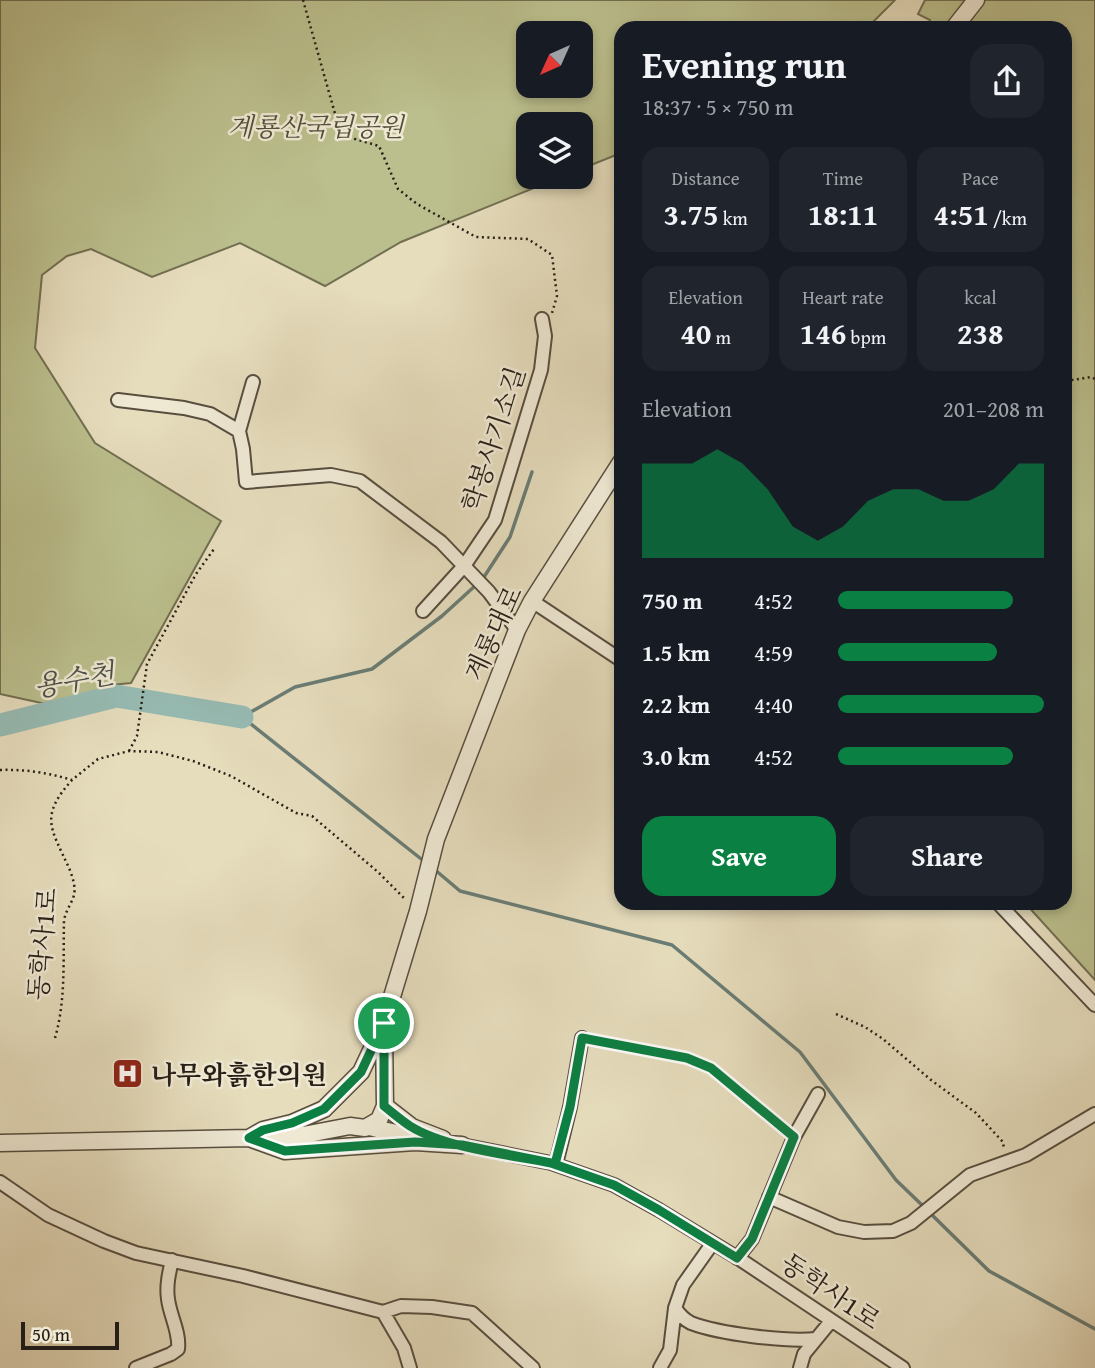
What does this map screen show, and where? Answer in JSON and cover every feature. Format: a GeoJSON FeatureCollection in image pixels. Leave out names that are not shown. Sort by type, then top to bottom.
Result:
{"type":"FeatureCollection","features":[{"type":"Feature","properties":{"kind":"street"},"geometry":{"type":"LineString","coordinates":[[960,21],[976,0]]}},
{"type":"Feature","properties":{"kind":"street","name":"학봉사기소길"},"geometry":{"type":"LineString","coordinates":[[253,382],[239,431],[246,482],[331,475],[360,481],[440,542],[469,571],[495,520],[541,370],[545,336],[542,319]]}},
{"type":"Feature","properties":{"kind":"street"},"geometry":{"type":"LineString","coordinates":[[118,400],[210,414],[239,431]]}},
{"type":"Feature","properties":{"kind":"street","name":"계룡대로"},"geometry":{"type":"LineString","coordinates":[[418,911],[436,839],[517,630],[532,601],[614,473]]}},
{"type":"Feature","properties":{"kind":"street"},"geometry":{"type":"LineString","coordinates":[[423,611],[469,571],[489,592],[517,630]]}},
{"type":"Feature","properties":{"kind":"street"},"geometry":{"type":"LineString","coordinates":[[532,601],[614,655]]}},
{"type":"Feature","properties":{"kind":"street"},"geometry":{"type":"LineString","coordinates":[[1005,910],[1095,1005]]}},
{"type":"Feature","properties":{"kind":"street"},"geometry":{"type":"LineString","coordinates":[[256,1140],[263,1130],[292,1123],[324,1109],[361,1072],[384,1023],[418,911]]}},
{"type":"Feature","properties":{"kind":"street"},"geometry":{"type":"LineString","coordinates":[[369,1127],[379,1120],[384,1102],[384,1023]]}},
{"type":"Feature","properties":{"kind":"street"},"geometry":{"type":"LineString","coordinates":[[555,1164],[570,1107],[582,1038]]}},
{"type":"Feature","properties":{"kind":"street"},"geometry":{"type":"LineString","coordinates":[[350,1126],[339,1115],[337,1099],[346,1087],[368,1082],[380,1091],[384,1102],[412,1127],[462,1145]]}},
{"type":"Feature","properties":{"kind":"street"},"geometry":{"type":"LineString","coordinates":[[737,1258],[752,1239],[794,1137],[818,1094]]}},
{"type":"Feature","properties":{"kind":"street"},"geometry":{"type":"LineString","coordinates":[[769,1197],[838,1227],[864,1232],[892,1231],[911,1223],[970,1175],[1026,1155],[1095,1114]]}},
{"type":"Feature","properties":{"kind":"street"},"geometry":{"type":"LineString","coordinates":[[0,1143],[256,1140],[350,1126],[392,1132],[415,1142]]}},
{"type":"Feature","properties":{"kind":"street"},"geometry":{"type":"LineString","coordinates":[[256,1140],[285,1151],[415,1142],[462,1145]]}},
{"type":"Feature","properties":{"kind":"street","name":"동학사1로"},"geometry":{"type":"LineString","coordinates":[[462,1145],[555,1164],[614,1185],[737,1258],[903,1368]]}},
{"type":"Feature","properties":{"kind":"street"},"geometry":{"type":"LineString","coordinates":[[0,1182],[48,1214],[136,1253],[383,1312],[401,1307],[432,1307],[472,1313],[533,1368]]}},
{"type":"Feature","properties":{"kind":"street"},"geometry":{"type":"LineString","coordinates":[[660,1368],[670,1350],[675,1308],[683,1285],[712,1244]]}},
{"type":"Feature","properties":{"kind":"street"},"geometry":{"type":"LineString","coordinates":[[136,1368],[178,1349],[179,1341],[168,1300],[167,1283],[172,1261]]}},
{"type":"Feature","properties":{"kind":"street"},"geometry":{"type":"LineString","coordinates":[[675,1308],[690,1322],[730,1332],[795,1341],[816,1339]]}},
{"type":"Feature","properties":{"kind":"street"},"geometry":{"type":"LineString","coordinates":[[383,1312],[404,1348],[410,1368]]}},
{"type":"Feature","properties":{"kind":"street"},"geometry":{"type":"LineString","coordinates":[[800,1368],[804,1354],[831,1321]]}},
{"type":"Feature","properties":{"kind":"lane"},"geometry":{"type":"LineString","coordinates":[[582,1038],[687,1058],[711,1068],[794,1137]]}},
{"type":"Feature","properties":{"kind":"path"},"geometry":{"type":"LineString","coordinates":[[303,0],[341,135],[379,146],[398,189],[417,204],[476,237],[528,239],[552,255],[557,296],[545,336]]}},
{"type":"Feature","properties":{"kind":"path"},"geometry":{"type":"LineString","coordinates":[[1072,380],[1091,377],[1095,379]]}},
{"type":"Feature","properties":{"kind":"path"},"geometry":{"type":"LineString","coordinates":[[129,751],[137,736],[147,664],[151,654],[195,574],[214,549]]}},
{"type":"Feature","properties":{"kind":"path"},"geometry":{"type":"LineString","coordinates":[[0,770],[18,769],[72,780],[99,759],[129,751],[158,752],[193,761],[231,776],[296,813],[312,816],[378,872],[405,898],[409,906],[418,911]]}},
{"type":"Feature","properties":{"kind":"path","name":"동학사1로"},"geometry":{"type":"LineString","coordinates":[[55,1038],[62,998],[64,920],[66,908],[75,894],[72,875],[50,821],[57,797],[72,780]]}},
{"type":"Feature","properties":{"kind":"path"},"geometry":{"type":"LineString","coordinates":[[836,1014],[865,1027],[883,1039],[931,1080],[976,1113],[1003,1142],[1005,1163]]}},
{"type":"Feature","properties":{"kind":"green space","name":"계룡산국립공원"},"geometry":{"type":"Polygon","coordinates":[[[0,0],[895,0],[874,21],[614,21],[614,156],[593,164],[593,112],[516,112],[516,189],[531,189],[401,242],[325,286],[240,243],[152,277],[91,249],[67,256],[42,275],[35,348],[95,443],[221,521],[131,683],[111,685],[88,698],[65,704],[46,704],[0,694],[0,0]]]}},
{"type":"Feature","properties":{"kind":"green space"},"geometry":{"type":"Polygon","coordinates":[[[925,0],[1095,0],[1095,980],[1031,910],[1072,910],[1072,21],[930,21],[918,14],[925,0]]]}},
{"type":"Feature","properties":{"kind":"waterway"},"geometry":{"type":"LineString","coordinates":[[482,580],[510,537],[532,472]]}},
{"type":"Feature","properties":{"kind":"waterway"},"geometry":{"type":"LineString","coordinates":[[425,862],[242,717],[295,687],[372,669],[442,616],[476,585]]}},
{"type":"Feature","properties":{"kind":"waterway","name":"용수천"},"geometry":{"type":"LineString","coordinates":[[0,725],[116,696],[242,717]]}},
{"type":"Feature","properties":{"kind":"waterway"},"geometry":{"type":"LineString","coordinates":[[434,869],[460,891],[672,945],[800,1052],[896,1180],[924,1207]]}},
{"type":"Feature","properties":{"kind":"waterway"},"geometry":{"type":"LineString","coordinates":[[930,1213],[989,1271],[1095,1329]]}},
{"type":"Feature","properties":{"kind":"place","name":"나무와흙한의원"},"geometry":{"type":"Point","coordinates":[128,1074]}},
{"type":"Feature","properties":{"kind":"route"},"geometry":{"type":"LineString","coordinates":[[384,1023],[361,1072],[324,1109],[292,1123],[263,1130],[249,1138],[285,1151],[415,1142],[462,1145],[551,1163],[614,1185],[737,1258],[752,1239],[794,1137],[711,1068],[687,1058],[582,1038],[570,1107],[555,1164],[551,1163],[462,1145],[432,1136],[412,1127],[384,1106],[384,1023]]}}]}
